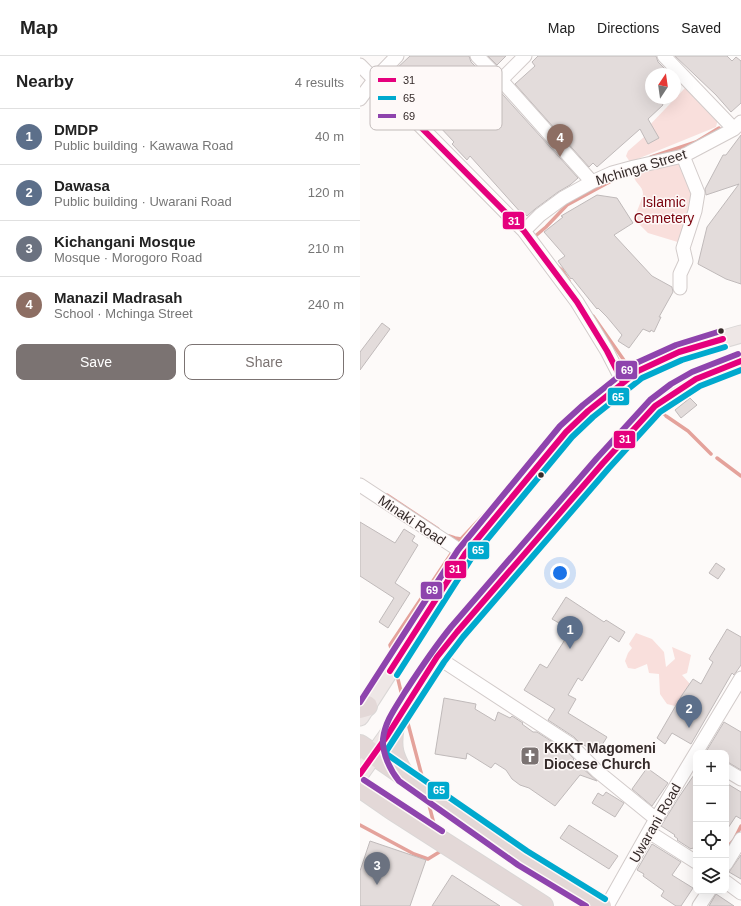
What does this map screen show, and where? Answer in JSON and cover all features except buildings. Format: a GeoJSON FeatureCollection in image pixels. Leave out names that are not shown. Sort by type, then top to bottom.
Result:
{"type":"FeatureCollection","features":[{"type":"Feature","properties":{"kind":"highway"},"geometry":{"type":"LineString","coordinates":[[394,726],[391,740],[392,748],[397,764],[404,775]]}},
{"type":"Feature","properties":{"kind":"highway"},"geometry":{"type":"LineString","coordinates":[[367,750],[523,858],[601,906]]}},
{"type":"Feature","properties":{"kind":"highway"},"geometry":{"type":"LineString","coordinates":[[360,787],[536,904]]}},
{"type":"Feature","properties":{"kind":"highway"},"geometry":{"type":"LineString","coordinates":[[360,805],[393,810]]}},
{"type":"Feature","properties":{"kind":"main road"},"geometry":{"type":"LineString","coordinates":[[362,710],[465,554],[566,432],[588,411],[623,382],[653,363],[679,352],[741,334]]}},
{"type":"Feature","properties":{"kind":"main road"},"geometry":{"type":"LineString","coordinates":[[360,774],[367,750],[394,726],[436,657],[603,463],[655,406],[696,379],[741,361]]}},
{"type":"Feature","properties":{"kind":"street"},"geometry":{"type":"LineString","coordinates":[[388,66],[397,56]]}},
{"type":"Feature","properties":{"kind":"street"},"geometry":{"type":"LineString","coordinates":[[477,56],[487,66]]}},
{"type":"Feature","properties":{"kind":"street"},"geometry":{"type":"LineString","coordinates":[[502,79],[526,56]]}},
{"type":"Feature","properties":{"kind":"street"},"geometry":{"type":"LineString","coordinates":[[664,56],[737,126]]}},
{"type":"Feature","properties":{"kind":"street"},"geometry":{"type":"LineString","coordinates":[[360,65],[370,76]]}},
{"type":"Feature","properties":{"kind":"street"},"geometry":{"type":"LineString","coordinates":[[502,81],[592,182]]}},
{"type":"Feature","properties":{"kind":"street"},"geometry":{"type":"LineString","coordinates":[[360,99],[370,87]]}},
{"type":"Feature","properties":{"kind":"street","name":"Mchinga Street"},"geometry":{"type":"LineString","coordinates":[[524,231],[540,215],[563,198],[592,182],[612,173],[683,156],[737,126]]}},
{"type":"Feature","properties":{"kind":"street"},"geometry":{"type":"LineString","coordinates":[[424,130],[524,231],[577,302],[607,351],[623,382]]}},
{"type":"Feature","properties":{"kind":"street"},"geometry":{"type":"LineString","coordinates":[[680,288],[680,274],[686,261],[684,248],[695,211],[698,193],[683,156]]}},
{"type":"Feature","properties":{"kind":"street","name":"Minaki Road"},"geometry":{"type":"LineString","coordinates":[[360,485],[465,554]]}},
{"type":"Feature","properties":{"kind":"street"},"geometry":{"type":"LineString","coordinates":[[436,657],[570,744],[597,771],[656,819]]}},
{"type":"Feature","properties":{"kind":"street","name":"Uwarani Road"},"geometry":{"type":"LineString","coordinates":[[698,750],[741,678]]}},
{"type":"Feature","properties":{"kind":"street","name":"Uwarani Road"},"geometry":{"type":"LineString","coordinates":[[607,906],[656,819],[693,758]]}},
{"type":"Feature","properties":{"kind":"street"},"geometry":{"type":"LineString","coordinates":[[729,772],[741,779]]}},
{"type":"Feature","properties":{"kind":"street"},"geometry":{"type":"LineString","coordinates":[[649,832],[693,860]]}},
{"type":"Feature","properties":{"kind":"street"},"geometry":{"type":"LineString","coordinates":[[729,859],[741,839]]}},
{"type":"Feature","properties":{"kind":"street"},"geometry":{"type":"LineString","coordinates":[[729,884],[741,893]]}},
{"type":"Feature","properties":{"kind":"street"},"geometry":{"type":"LineString","coordinates":[[699,906],[707,894]]}},
{"type":"Feature","properties":{"kind":"green space"},"geometry":{"type":"Polygon","coordinates":[[[686,87],[718,119],[716,127],[630,162],[626,156],[628,151],[644,137],[647,128],[670,104],[681,104],[681,92],[686,87]]]}},
{"type":"Feature","properties":{"kind":"green space","name":"Islamic Cemetery"},"geometry":{"type":"Polygon","coordinates":[[[676,159],[686,178],[692,198],[681,243],[648,233],[634,219],[643,194],[636,181],[634,175],[635,171],[676,159]]]}},
{"type":"Feature","properties":{"kind":"green space"},"geometry":{"type":"Polygon","coordinates":[[[636,633],[652,639],[664,652],[666,667],[675,659],[672,647],[691,655],[687,673],[682,675],[690,684],[687,694],[675,706],[667,704],[660,694],[659,674],[649,673],[647,664],[635,669],[628,668],[625,661],[632,648],[629,644],[636,633]]]}},
{"type":"Feature","properties":{"kind":"waterway"},"geometry":{"type":"LineString","coordinates":[[651,157],[696,142],[719,128]]}},
{"type":"Feature","properties":{"kind":"waterway"},"geometry":{"type":"LineString","coordinates":[[533,238],[567,205],[613,180]]}},
{"type":"Feature","properties":{"kind":"waterway"},"geometry":{"type":"LineString","coordinates":[[557,266],[562,270],[569,281]]}},
{"type":"Feature","properties":{"kind":"waterway"},"geometry":{"type":"LineString","coordinates":[[593,316],[628,366]]}},
{"type":"Feature","properties":{"kind":"waterway"},"geometry":{"type":"LineString","coordinates":[[585,403],[603,386]]}},
{"type":"Feature","properties":{"kind":"waterway"},"geometry":{"type":"LineString","coordinates":[[658,410],[664,414]]}},
{"type":"Feature","properties":{"kind":"waterway"},"geometry":{"type":"LineString","coordinates":[[666,416],[688,431],[711,454]]}},
{"type":"Feature","properties":{"kind":"waterway"},"geometry":{"type":"LineString","coordinates":[[717,458],[741,476]]}},
{"type":"Feature","properties":{"kind":"waterway"},"geometry":{"type":"LineString","coordinates":[[393,655],[390,645],[461,539],[507,490]]}},
{"type":"Feature","properties":{"kind":"waterway"},"geometry":{"type":"LineString","coordinates":[[387,495],[438,529]]}},
{"type":"Feature","properties":{"kind":"waterway"},"geometry":{"type":"LineString","coordinates":[[449,536],[461,539]]}},
{"type":"Feature","properties":{"kind":"waterway"},"geometry":{"type":"LineString","coordinates":[[396,671],[403,700]]}},
{"type":"Feature","properties":{"kind":"waterway"},"geometry":{"type":"LineString","coordinates":[[406,716],[423,780]]}},
{"type":"Feature","properties":{"kind":"waterway"},"geometry":{"type":"LineString","coordinates":[[428,801],[435,828]]}},
{"type":"Feature","properties":{"kind":"waterway"},"geometry":{"type":"LineString","coordinates":[[360,825],[414,854],[428,859],[441,851],[440,848]]}},
{"type":"Feature","properties":{"kind":"waterway"},"geometry":{"type":"LineString","coordinates":[[729,846],[734,840],[741,826]]}},
{"type":"Feature","properties":{"kind":"transit line","name":"31"},"geometry":{"type":"LineString","coordinates":[[424,130],[524,231],[577,302],[607,351],[623,382]]}},
{"type":"Feature","properties":{"kind":"transit line","name":"69"},"geometry":{"type":"LineString","coordinates":[[360,702],[458,550],[560,426],[583,405],[634,364],[676,345],[721,331]]}},
{"type":"Feature","properties":{"kind":"transit line","name":"31"},"geometry":{"type":"LineString","coordinates":[[390,671],[465,554],[566,432],[588,411],[638,371],[679,352],[723,339]]}},
{"type":"Feature","properties":{"kind":"transit line","name":"65"},"geometry":{"type":"LineString","coordinates":[[397,675],[471,559],[572,437],[593,417],[642,378],[682,360],[725,347]]}},
{"type":"Feature","properties":{"kind":"transit line","name":"69"},"geometry":{"type":"LineString","coordinates":[[586,906],[518,865],[399,781],[385,756],[383,744],[384,732],[391,714],[405,692],[451,627],[597,458],[650,400],[671,384],[692,372],[738,354]]}},
{"type":"Feature","properties":{"kind":"transit line","name":"31"},"geometry":{"type":"LineString","coordinates":[[360,774],[387,736],[437,657],[457,632],[603,463],[655,406],[696,379],[741,361]]}},
{"type":"Feature","properties":{"kind":"transit line","name":"65"},"geometry":{"type":"LineString","coordinates":[[605,899],[527,851],[385,753],[444,662],[463,637],[609,468],[660,412],[700,386],[741,370]]}},
{"type":"Feature","properties":{"kind":"transit line","name":"69"},"geometry":{"type":"LineString","coordinates":[[364,780],[442,831]]}},
{"type":"Feature","properties":{"kind":"place","name":"Manazil Madrasah"},"geometry":{"type":"Point","coordinates":[560,157]}},
{"type":"Feature","properties":{"kind":"place","name":"DMDP"},"geometry":{"type":"Point","coordinates":[570,649]}},
{"type":"Feature","properties":{"kind":"place","name":"Dawasa"},"geometry":{"type":"Point","coordinates":[689,728]}},
{"type":"Feature","properties":{"kind":"place","name":"KKKT Magomeni Diocese Church"},"geometry":{"type":"Point","coordinates":[530,756]}},
{"type":"Feature","properties":{"kind":"place","name":"Kichangani Mosque"},"geometry":{"type":"Point","coordinates":[377,885]}}]}
